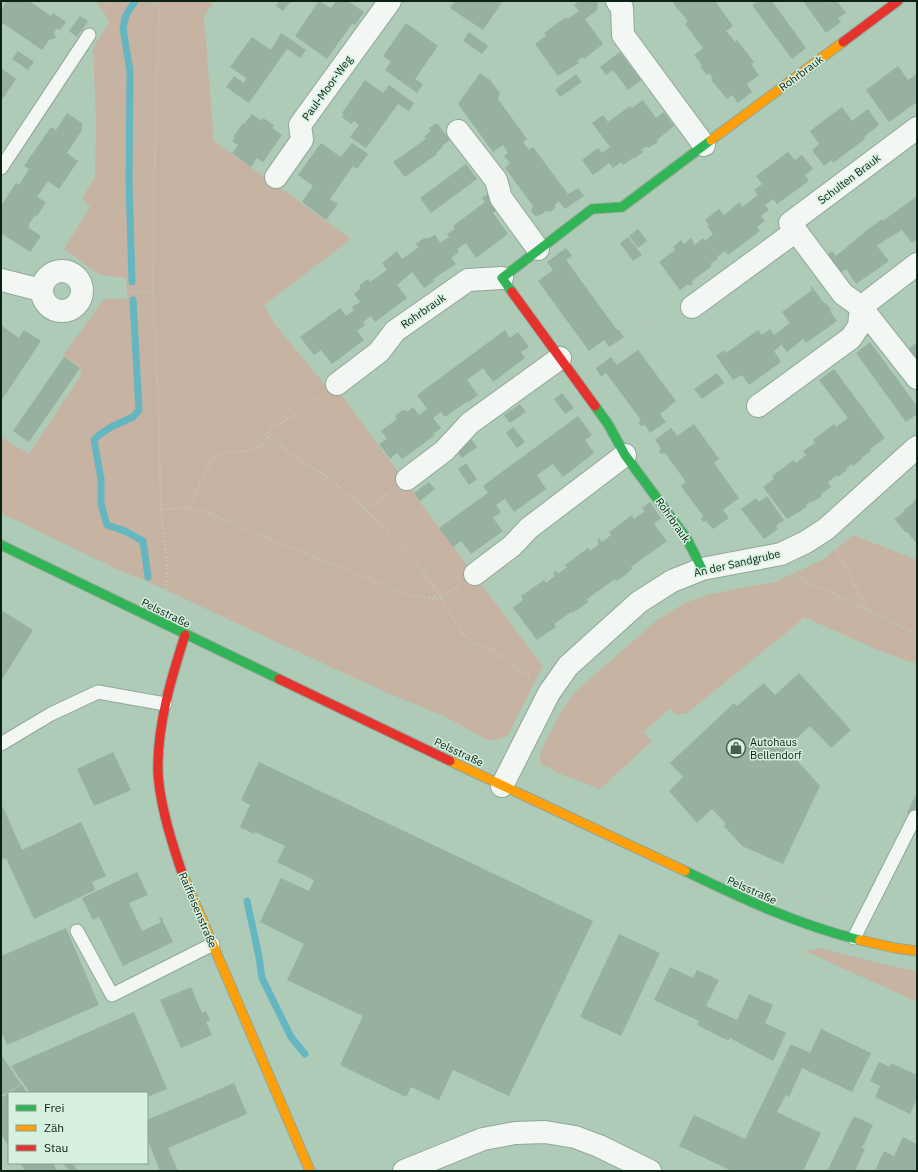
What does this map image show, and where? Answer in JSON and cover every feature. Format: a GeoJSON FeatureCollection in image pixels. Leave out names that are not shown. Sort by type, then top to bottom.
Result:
{"type":"FeatureCollection","features":[{"type":"Feature","properties":{"kind":"street","name":"Paul-Moor-Weg"},"geometry":{"type":"LineString","coordinates":[[276,177],[302,140],[300,125],[390,1]]}},
{"type":"Feature","properties":{"kind":"street"},"geometry":{"type":"LineString","coordinates":[[617,1],[622,8],[623,35],[704,145]]}},
{"type":"Feature","properties":{"kind":"street","name":"Rohrbrauk"},"geometry":{"type":"LineString","coordinates":[[337,384],[379,352],[395,331],[468,280],[502,278],[592,209],[622,207],[898,1]]}},
{"type":"Feature","properties":{"kind":"street","name":"Schulten Brauk"},"geometry":{"type":"LineString","coordinates":[[796,231],[790,223],[917,128]]}},
{"type":"Feature","properties":{"kind":"street"},"geometry":{"type":"LineString","coordinates":[[458,131],[496,180],[501,198],[538,249]]}},
{"type":"Feature","properties":{"kind":"street"},"geometry":{"type":"LineString","coordinates":[[692,307],[796,231],[843,294],[862,307],[917,378]]}},
{"type":"Feature","properties":{"kind":"street"},"geometry":{"type":"LineString","coordinates":[[758,406],[851,338],[859,326],[862,307],[917,264]]}},
{"type":"Feature","properties":{"kind":"street"},"geometry":{"type":"LineString","coordinates":[[63,270],[71,273],[77,278],[81,285],[82,293],[80,301],[75,307],[68,311],[60,312],[53,310],[46,305],[42,298],[41,290],[43,282],[48,276],[63,270]]}},
{"type":"Feature","properties":{"kind":"street","name":"Rohrbrauk"},"geometry":{"type":"LineString","coordinates":[[502,278],[608,424],[625,454],[687,539],[702,569]]}},
{"type":"Feature","properties":{"kind":"street"},"geometry":{"type":"LineString","coordinates":[[1,280],[41,290]]}},
{"type":"Feature","properties":{"kind":"street"},"geometry":{"type":"LineString","coordinates":[[407,479],[444,451],[470,423],[560,358]]}},
{"type":"Feature","properties":{"kind":"street","name":"An der Sandgrube"},"geometry":{"type":"LineString","coordinates":[[502,786],[549,693],[568,666],[639,602],[672,581],[702,569],[781,554],[806,542],[826,529],[917,447]]}},
{"type":"Feature","properties":{"kind":"street"},"geometry":{"type":"LineString","coordinates":[[475,574],[512,546],[528,528],[625,454]]}},
{"type":"Feature","properties":{"kind":"street","name":"Pelsstraße"},"geometry":{"type":"LineString","coordinates":[[1,545],[149,618],[743,899],[786,918],[892,949],[917,952]]}},
{"type":"Feature","properties":{"kind":"street","name":"Raiffeisenstraße"},"geometry":{"type":"LineString","coordinates":[[185,635],[165,704],[158,769],[165,818],[180,867],[310,1171]]}},
{"type":"Feature","properties":{"kind":"street"},"geometry":{"type":"LineString","coordinates":[[404,1171],[484,1139],[515,1133],[545,1132],[575,1137],[650,1171]]}},
{"type":"Feature","properties":{"kind":"lane"},"geometry":{"type":"LineString","coordinates":[[1,168],[89,35]]}},
{"type":"Feature","properties":{"kind":"lane"},"geometry":{"type":"LineString","coordinates":[[1,744],[51,714],[98,692],[165,704]]}},
{"type":"Feature","properties":{"kind":"lane"},"geometry":{"type":"LineString","coordinates":[[854,938],[915,817]]}},
{"type":"Feature","properties":{"kind":"lane"},"geometry":{"type":"LineString","coordinates":[[77,931],[112,995],[213,944]]}},
{"type":"Feature","properties":{"kind":"path"},"geometry":{"type":"LineString","coordinates":[[89,35],[109,1]]}},
{"type":"Feature","properties":{"kind":"path"},"geometry":{"type":"LineString","coordinates":[[149,618],[166,594],[167,560],[161,510],[158,395],[153,291],[158,1]]}},
{"type":"Feature","properties":{"kind":"path"},"geometry":{"type":"LineString","coordinates":[[765,99],[833,190]]}},
{"type":"Feature","properties":{"kind":"path"},"geometry":{"type":"LineString","coordinates":[[82,293],[99,290],[125,293],[153,291]]}},
{"type":"Feature","properties":{"kind":"path"},"geometry":{"type":"LineString","coordinates":[[574,377],[668,310],[692,307]]}},
{"type":"Feature","properties":{"kind":"path"},"geometry":{"type":"LineString","coordinates":[[190,508],[196,491],[212,461],[220,454],[250,451],[263,445],[271,429],[293,416],[337,384]]}},
{"type":"Feature","properties":{"kind":"path"},"geometry":{"type":"LineString","coordinates":[[268,437],[330,479],[366,510],[420,566],[462,633],[476,644],[493,651],[508,661],[549,693]]}},
{"type":"Feature","properties":{"kind":"path"},"geometry":{"type":"LineString","coordinates":[[366,510],[407,479]]}},
{"type":"Feature","properties":{"kind":"path"},"geometry":{"type":"LineString","coordinates":[[161,510],[190,508],[205,512],[409,595],[436,599],[440,598]]}},
{"type":"Feature","properties":{"kind":"path"},"geometry":{"type":"LineString","coordinates":[[826,529],[868,610]]}},
{"type":"Feature","properties":{"kind":"path"},"geometry":{"type":"LineString","coordinates":[[781,554],[791,571],[805,581],[917,634]]}},
{"type":"Feature","properties":{"kind":"path"},"geometry":{"type":"LineString","coordinates":[[80,557],[166,594],[205,615],[797,895],[895,924]]}},
{"type":"Feature","properties":{"kind":"shaded area"},"geometry":{"type":"Polygon","coordinates":[[[96,1],[214,1],[204,17],[214,141],[351,239],[264,305],[276,326],[331,392],[337,389],[543,666],[508,735],[498,740],[487,740],[444,716],[390,694],[149,582],[123,572],[1,513],[1,437],[29,454],[81,375],[80,367],[63,356],[104,299],[127,299],[126,278],[100,275],[64,249],[90,207],[82,198],[95,177],[96,122],[93,48],[109,22],[96,1]]]}},
{"type":"Feature","properties":{"kind":"shaded area"},"geometry":{"type":"Polygon","coordinates":[[[853,535],[917,560],[917,664],[880,651],[804,617],[687,713],[677,715],[670,709],[643,732],[652,741],[600,789],[560,774],[548,767],[542,766],[540,762],[540,754],[548,736],[564,707],[575,692],[657,620],[685,603],[710,594],[775,582],[822,560],[853,535]]]}},
{"type":"Feature","properties":{"kind":"shaded area"},"geometry":{"type":"Polygon","coordinates":[[[820,948],[882,964],[917,971],[917,1002],[805,951],[820,948]]]}},
{"type":"Feature","properties":{"kind":"building"},"geometry":{"type":"Polygon","coordinates":[[[6,1],[29,1],[51,16],[53,13],[66,22],[60,30],[57,28],[54,33],[56,38],[49,40],[42,50],[1,22],[1,12],[6,1]]]}},
{"type":"Feature","properties":{"kind":"building"},"geometry":{"type":"Polygon","coordinates":[[[279,1],[291,1],[283,11],[276,6],[279,1]]]}},
{"type":"Feature","properties":{"kind":"building"},"geometry":{"type":"Polygon","coordinates":[[[319,1],[331,8],[336,1],[348,1],[364,12],[355,25],[352,24],[327,59],[295,36],[319,1]]]}},
{"type":"Feature","properties":{"kind":"building"},"geometry":{"type":"Polygon","coordinates":[[[455,1],[503,1],[483,30],[450,8],[455,1]]]}},
{"type":"Feature","properties":{"kind":"building"},"geometry":{"type":"Polygon","coordinates":[[[579,1],[598,1],[597,10],[585,19],[603,44],[584,59],[583,57],[577,61],[579,63],[558,76],[535,44],[546,36],[544,33],[566,17],[568,19],[579,11],[574,5],[579,1]]]}},
{"type":"Feature","properties":{"kind":"building"},"geometry":{"type":"Polygon","coordinates":[[[675,1],[715,1],[733,26],[726,31],[735,42],[737,40],[754,62],[751,64],[759,75],[747,84],[752,92],[738,103],[732,95],[727,99],[711,80],[713,79],[709,73],[707,75],[700,66],[702,65],[694,55],[703,48],[685,24],[688,21],[673,3],[675,1]]]}},
{"type":"Feature","properties":{"kind":"building"},"geometry":{"type":"Polygon","coordinates":[[[758,1],[772,1],[806,48],[792,59],[752,5],[758,1]]]}},
{"type":"Feature","properties":{"kind":"building"},"geometry":{"type":"Polygon","coordinates":[[[803,1],[826,1],[827,3],[837,1],[846,13],[838,18],[841,22],[826,33],[803,1]]]}},
{"type":"Feature","properties":{"kind":"building"},"geometry":{"type":"Polygon","coordinates":[[[80,16],[88,21],[77,37],[69,31],[80,16]]]}},
{"type":"Feature","properties":{"kind":"building"},"geometry":{"type":"Polygon","coordinates":[[[406,23],[438,46],[415,79],[423,84],[417,93],[385,70],[391,62],[383,56],[406,23]]]}},
{"type":"Feature","properties":{"kind":"building"},"geometry":{"type":"Polygon","coordinates":[[[469,32],[488,46],[482,54],[463,41],[469,32]]]}},
{"type":"Feature","properties":{"kind":"building"},"geometry":{"type":"Polygon","coordinates":[[[281,33],[306,50],[300,58],[287,49],[249,103],[226,87],[234,76],[244,83],[246,78],[230,67],[252,37],[271,50],[281,33]]]}},
{"type":"Feature","properties":{"kind":"building"},"geometry":{"type":"Polygon","coordinates":[[[18,51],[34,62],[28,70],[12,59],[18,51]]]}},
{"type":"Feature","properties":{"kind":"building"},"geometry":{"type":"Polygon","coordinates":[[[620,52],[641,80],[628,90],[613,70],[606,75],[600,67],[620,52]]]}},
{"type":"Feature","properties":{"kind":"building"},"geometry":{"type":"Polygon","coordinates":[[[898,66],[908,80],[916,74],[917,102],[889,122],[866,90],[898,66]]]}},
{"type":"Feature","properties":{"kind":"building"},"geometry":{"type":"Polygon","coordinates":[[[1,68],[16,79],[1,101],[1,68]]]}},
{"type":"Feature","properties":{"kind":"building"},"geometry":{"type":"Polygon","coordinates":[[[480,73],[490,80],[500,93],[498,99],[527,139],[523,142],[529,150],[533,147],[568,194],[578,188],[584,196],[565,209],[559,201],[555,205],[555,208],[550,212],[546,211],[535,216],[531,211],[533,206],[505,168],[510,163],[504,156],[508,153],[503,145],[493,152],[458,104],[480,73]]]}},
{"type":"Feature","properties":{"kind":"building"},"geometry":{"type":"Polygon","coordinates":[[[576,74],[582,82],[560,97],[555,90],[576,74]]]}},
{"type":"Feature","properties":{"kind":"building"},"geometry":{"type":"Polygon","coordinates":[[[365,80],[383,93],[389,85],[414,103],[409,111],[398,104],[366,148],[350,137],[359,125],[354,121],[351,124],[342,117],[344,114],[342,113],[365,80]]]}},
{"type":"Feature","properties":{"kind":"building"},"geometry":{"type":"Polygon","coordinates":[[[643,100],[656,118],[664,112],[674,126],[657,140],[658,142],[641,150],[643,152],[634,159],[633,158],[623,165],[621,162],[613,168],[609,163],[593,175],[582,160],[598,148],[602,153],[610,147],[592,123],[603,115],[608,122],[630,106],[632,108],[643,100]]]}},
{"type":"Feature","properties":{"kind":"building"},"geometry":{"type":"Polygon","coordinates":[[[842,107],[852,121],[868,109],[879,125],[864,137],[865,139],[833,163],[832,160],[824,166],[812,150],[819,144],[810,131],[842,107]]]}},
{"type":"Feature","properties":{"kind":"building"},"geometry":{"type":"Polygon","coordinates":[[[67,113],[82,123],[82,130],[67,153],[78,161],[59,189],[48,181],[37,197],[46,202],[37,216],[35,215],[29,224],[29,228],[41,236],[30,252],[1,233],[1,206],[16,183],[19,185],[29,169],[24,166],[51,127],[56,130],[67,113]]]}},
{"type":"Feature","properties":{"kind":"building"},"geometry":{"type":"Polygon","coordinates":[[[252,114],[262,121],[263,118],[274,125],[272,128],[282,135],[263,162],[257,158],[251,167],[232,153],[238,145],[232,141],[235,138],[233,137],[243,123],[244,124],[252,114]]]}},
{"type":"Feature","properties":{"kind":"building"},"geometry":{"type":"Polygon","coordinates":[[[437,123],[450,140],[442,146],[443,147],[436,153],[437,154],[405,177],[393,162],[426,139],[424,137],[431,131],[429,128],[437,123]]]}},
{"type":"Feature","properties":{"kind":"building"},"geometry":{"type":"Polygon","coordinates":[[[321,143],[341,157],[352,143],[368,154],[357,169],[353,166],[330,199],[338,204],[326,220],[302,202],[313,186],[298,175],[321,143]]]}},
{"type":"Feature","properties":{"kind":"building"},"geometry":{"type":"Polygon","coordinates":[[[788,152],[795,160],[802,155],[813,169],[805,175],[809,181],[777,204],[773,199],[765,205],[769,210],[761,216],[765,221],[757,227],[760,231],[728,255],[725,251],[717,257],[718,259],[710,264],[712,266],[692,281],[693,284],[690,286],[688,284],[680,290],[659,262],[675,250],[673,247],[681,240],[684,244],[691,238],[695,245],[703,238],[705,241],[713,234],[707,226],[709,225],[705,220],[719,209],[724,215],[740,202],[742,207],[758,195],[754,190],[762,184],[756,176],[788,152]]]}},
{"type":"Feature","properties":{"kind":"building"},"geometry":{"type":"Polygon","coordinates":[[[466,164],[477,179],[431,213],[420,198],[466,164]]]}},
{"type":"Feature","properties":{"kind":"building"},"geometry":{"type":"Polygon","coordinates":[[[490,192],[501,207],[493,213],[508,234],[476,258],[466,243],[457,249],[459,252],[451,258],[456,264],[433,279],[434,281],[424,288],[412,272],[397,285],[407,298],[375,322],[371,316],[363,322],[365,325],[357,331],[364,340],[332,364],[321,350],[314,355],[300,337],[340,308],[346,316],[354,310],[352,307],[360,302],[354,294],[360,289],[360,285],[368,279],[370,282],[387,270],[382,263],[397,251],[402,259],[419,247],[416,244],[424,238],[429,238],[435,235],[440,243],[449,237],[447,234],[455,229],[453,226],[485,202],[482,198],[490,192]]]}},
{"type":"Feature","properties":{"kind":"building"},"geometry":{"type":"Polygon","coordinates":[[[917,196],[917,240],[912,243],[902,230],[885,240],[877,246],[889,261],[856,284],[846,269],[837,275],[824,257],[832,251],[836,256],[882,219],[883,221],[917,196]]]}},
{"type":"Feature","properties":{"kind":"building"},"geometry":{"type":"Polygon","coordinates":[[[638,229],[647,241],[638,248],[629,236],[638,229]]]}},
{"type":"Feature","properties":{"kind":"building"},"geometry":{"type":"Polygon","coordinates":[[[628,237],[642,255],[633,261],[620,243],[628,237]]]}},
{"type":"Feature","properties":{"kind":"building"},"geometry":{"type":"Polygon","coordinates":[[[566,248],[572,256],[566,260],[617,330],[618,329],[624,337],[609,347],[604,340],[589,351],[538,281],[553,270],[547,262],[566,248]]]}},
{"type":"Feature","properties":{"kind":"building"},"geometry":{"type":"Polygon","coordinates":[[[811,286],[825,304],[826,303],[837,321],[806,343],[803,339],[787,352],[774,335],[790,323],[782,312],[812,290],[810,287],[811,286]]]}},
{"type":"Feature","properties":{"kind":"building"},"geometry":{"type":"Polygon","coordinates":[[[2,326],[19,338],[24,330],[41,341],[1,401],[2,326]]]}},
{"type":"Feature","properties":{"kind":"building"},"geometry":{"type":"Polygon","coordinates":[[[770,329],[781,345],[774,351],[781,362],[749,385],[742,375],[733,380],[716,356],[724,350],[726,353],[758,330],[762,335],[770,329]]]}},
{"type":"Feature","properties":{"kind":"building"},"geometry":{"type":"Polygon","coordinates":[[[505,330],[510,338],[518,332],[529,347],[521,352],[525,358],[493,382],[483,368],[467,380],[478,395],[445,417],[441,412],[433,418],[441,428],[433,434],[434,436],[402,459],[397,453],[390,459],[379,444],[387,439],[381,431],[397,419],[395,416],[403,410],[408,411],[413,407],[419,415],[427,409],[417,395],[505,330]]]}},
{"type":"Feature","properties":{"kind":"building"},"geometry":{"type":"Polygon","coordinates":[[[870,342],[917,406],[917,414],[906,422],[856,353],[870,342]]]}},
{"type":"Feature","properties":{"kind":"building"},"geometry":{"type":"Polygon","coordinates":[[[917,342],[917,367],[905,351],[917,342]]]}},
{"type":"Feature","properties":{"kind":"building"},"geometry":{"type":"Polygon","coordinates":[[[638,350],[676,401],[660,414],[666,422],[650,433],[645,425],[641,426],[638,423],[641,420],[606,373],[601,377],[596,368],[611,357],[617,365],[638,350]]]}},
{"type":"Feature","properties":{"kind":"building"},"geometry":{"type":"Polygon","coordinates":[[[64,357],[80,368],[29,442],[13,431],[64,357]]]}},
{"type":"Feature","properties":{"kind":"building"},"geometry":{"type":"Polygon","coordinates":[[[834,369],[885,438],[870,449],[871,451],[853,466],[852,464],[838,477],[837,475],[828,482],[831,487],[821,494],[822,496],[813,502],[812,501],[806,505],[807,507],[787,519],[763,487],[774,479],[772,476],[794,460],[796,463],[806,455],[803,451],[815,443],[813,440],[834,424],[836,427],[848,418],[819,380],[834,369]]]}},
{"type":"Feature","properties":{"kind":"building"},"geometry":{"type":"Polygon","coordinates":[[[717,373],[724,383],[702,399],[694,389],[717,373]]]}},
{"type":"Feature","properties":{"kind":"building"},"geometry":{"type":"Polygon","coordinates":[[[562,393],[574,408],[565,414],[554,399],[562,393]]]}},
{"type":"Feature","properties":{"kind":"building"},"geometry":{"type":"Polygon","coordinates":[[[520,404],[526,412],[510,423],[504,415],[520,404]]]}},
{"type":"Feature","properties":{"kind":"building"},"geometry":{"type":"Polygon","coordinates":[[[578,416],[592,435],[585,440],[594,453],[563,477],[553,464],[537,475],[546,489],[514,512],[505,499],[496,505],[501,512],[493,518],[503,531],[471,554],[461,541],[453,547],[439,528],[488,493],[483,486],[578,416]]]}},
{"type":"Feature","properties":{"kind":"building"},"geometry":{"type":"Polygon","coordinates":[[[694,424],[719,459],[714,463],[739,498],[723,510],[729,518],[713,529],[706,521],[703,522],[701,519],[703,516],[681,486],[686,482],[665,453],[661,454],[659,451],[661,448],[655,440],[671,428],[677,436],[694,424]]]}},
{"type":"Feature","properties":{"kind":"building"},"geometry":{"type":"Polygon","coordinates":[[[513,427],[525,442],[517,448],[506,433],[513,427]]]}},
{"type":"Feature","properties":{"kind":"building"},"geometry":{"type":"Polygon","coordinates":[[[471,439],[477,447],[462,458],[456,450],[471,439]]]}},
{"type":"Feature","properties":{"kind":"building"},"geometry":{"type":"Polygon","coordinates":[[[466,463],[477,479],[469,485],[458,469],[466,463]]]}},
{"type":"Feature","properties":{"kind":"building"},"geometry":{"type":"Polygon","coordinates":[[[429,482],[435,489],[420,501],[414,493],[429,482]]]}},
{"type":"Feature","properties":{"kind":"building"},"geometry":{"type":"Polygon","coordinates":[[[767,496],[784,520],[776,526],[778,529],[764,539],[741,509],[756,498],[759,502],[767,496]]]}},
{"type":"Feature","properties":{"kind":"building"},"geometry":{"type":"Polygon","coordinates":[[[917,499],[917,544],[894,518],[898,517],[905,510],[904,509],[917,499]]]}},
{"type":"Feature","properties":{"kind":"building"},"geometry":{"type":"Polygon","coordinates":[[[650,502],[661,518],[654,524],[667,541],[631,567],[632,569],[624,576],[616,581],[615,579],[587,599],[588,602],[580,608],[572,613],[571,612],[554,624],[556,627],[537,640],[513,608],[523,600],[521,596],[544,580],[546,583],[555,576],[553,573],[556,571],[558,574],[567,567],[565,565],[588,548],[590,551],[599,544],[597,540],[599,538],[602,542],[611,535],[609,532],[632,515],[634,519],[645,511],[642,508],[650,502]]]}},
{"type":"Feature","properties":{"kind":"building"},"geometry":{"type":"Polygon","coordinates":[[[1,610],[33,630],[1,681],[1,610]]]}},
{"type":"Feature","properties":{"kind":"building","name":"Autohaus Bellendorf"},"geometry":{"type":"Polygon","coordinates":[[[799,673],[851,730],[831,748],[810,726],[786,748],[820,786],[783,864],[742,846],[724,826],[726,824],[712,809],[697,823],[669,791],[683,777],[670,763],[734,703],[737,706],[764,683],[775,695],[799,673]]]}},
{"type":"Feature","properties":{"kind":"building"},"geometry":{"type":"Polygon","coordinates":[[[113,752],[131,790],[94,806],[77,769],[113,752]]]}},
{"type":"Feature","properties":{"kind":"building"},"geometry":{"type":"Polygon","coordinates":[[[259,762],[593,921],[509,1096],[453,1070],[439,1100],[411,1087],[406,1097],[340,1065],[363,1016],[287,980],[304,944],[260,922],[281,878],[309,891],[314,880],[277,862],[285,846],[255,832],[254,834],[240,827],[250,805],[241,800],[259,762]]]}},
{"type":"Feature","properties":{"kind":"building"},"geometry":{"type":"Polygon","coordinates":[[[917,792],[917,818],[907,813],[917,792]]]}},
{"type":"Feature","properties":{"kind":"building"},"geometry":{"type":"Polygon","coordinates":[[[3,807],[22,850],[81,822],[106,876],[92,882],[95,890],[34,919],[6,858],[3,859],[1,856],[1,808],[3,807]]]}},
{"type":"Feature","properties":{"kind":"building"},"geometry":{"type":"Polygon","coordinates":[[[137,872],[148,895],[129,903],[142,931],[161,922],[159,918],[161,917],[173,942],[123,966],[99,917],[93,920],[82,898],[137,872]]]}},
{"type":"Feature","properties":{"kind":"building"},"geometry":{"type":"Polygon","coordinates":[[[66,928],[99,1005],[7,1045],[1,1031],[1,956],[66,928]]]}},
{"type":"Feature","properties":{"kind":"building"},"geometry":{"type":"Polygon","coordinates":[[[619,934],[660,953],[621,1036],[580,1017],[619,934]]]}},
{"type":"Feature","properties":{"kind":"building"},"geometry":{"type":"Polygon","coordinates":[[[670,967],[693,978],[697,970],[719,980],[706,1006],[737,1020],[749,994],[773,1005],[765,1023],[786,1033],[773,1061],[730,1038],[727,1040],[697,1025],[699,1021],[654,1000],[670,967]]]}},
{"type":"Feature","properties":{"kind":"building"},"geometry":{"type":"Polygon","coordinates":[[[191,987],[202,1013],[206,1011],[210,1020],[206,1022],[212,1035],[181,1048],[160,1000],[191,987]]]}},
{"type":"Feature","properties":{"kind":"building"},"geometry":{"type":"Polygon","coordinates":[[[134,1012],[167,1089],[148,1097],[148,1092],[29,1092],[11,1066],[134,1012]]]}},
{"type":"Feature","properties":{"kind":"building"},"geometry":{"type":"Polygon","coordinates":[[[821,1029],[871,1053],[852,1092],[802,1068],[789,1097],[786,1095],[777,1112],[821,1133],[803,1171],[732,1171],[679,1146],[694,1115],[745,1139],[791,1044],[810,1053],[821,1029]]]}},
{"type":"Feature","properties":{"kind":"building"},"geometry":{"type":"Polygon","coordinates":[[[2,1056],[21,1084],[1,1096],[1,1057],[2,1056]]]}},
{"type":"Feature","properties":{"kind":"building"},"geometry":{"type":"Polygon","coordinates":[[[879,1062],[890,1067],[891,1063],[917,1075],[917,1099],[910,1114],[875,1097],[880,1086],[870,1081],[879,1062]]]}},
{"type":"Feature","properties":{"kind":"building"},"geometry":{"type":"Polygon","coordinates":[[[234,1083],[247,1114],[168,1148],[178,1171],[160,1171],[148,1141],[148,1120],[234,1083]]]}},
{"type":"Feature","properties":{"kind":"building"},"geometry":{"type":"Polygon","coordinates":[[[22,1084],[26,1092],[10,1092],[22,1084]]]}},
{"type":"Feature","properties":{"kind":"building"},"geometry":{"type":"Polygon","coordinates":[[[8,1093],[8,1145],[1,1134],[1,1098],[8,1093]]]}},
{"type":"Feature","properties":{"kind":"building"},"geometry":{"type":"Polygon","coordinates":[[[854,1116],[873,1125],[862,1148],[865,1149],[855,1171],[827,1171],[854,1116]]]}},
{"type":"Feature","properties":{"kind":"building"},"geometry":{"type":"Polygon","coordinates":[[[903,1137],[917,1144],[917,1161],[915,1165],[917,1167],[917,1171],[875,1171],[884,1151],[894,1156],[903,1137]]]}},
{"type":"Feature","properties":{"kind":"building"},"geometry":{"type":"Polygon","coordinates":[[[21,1164],[54,1164],[57,1171],[25,1171],[21,1164]]]}},
{"type":"Feature","properties":{"kind":"building"},"geometry":{"type":"Polygon","coordinates":[[[64,1164],[74,1164],[78,1171],[69,1171],[64,1164]]]}},
{"type":"Feature","properties":{"kind":"waterway"},"geometry":{"type":"LineString","coordinates":[[132,282],[129,182],[130,71],[123,28],[126,15],[135,1]]}},
{"type":"Feature","properties":{"kind":"waterway"},"geometry":{"type":"LineString","coordinates":[[133,300],[139,410],[133,417],[111,427],[94,440],[101,479],[101,504],[107,525],[125,531],[143,541],[148,577]]}},
{"type":"Feature","properties":{"kind":"waterway"},"geometry":{"type":"LineString","coordinates":[[247,901],[262,978],[291,1037],[305,1054]]}},
{"type":"Feature","properties":{"kind":"traffic: fast"},"geometry":{"type":"LineString","coordinates":[[512,292],[502,278],[592,209],[622,207],[711,140]]}},
{"type":"Feature","properties":{"kind":"traffic: fast"},"geometry":{"type":"LineString","coordinates":[[595,406],[608,424],[625,455],[687,539],[702,569]]}},
{"type":"Feature","properties":{"kind":"traffic: fast"},"geometry":{"type":"LineString","coordinates":[[1,545],[279,679]]}},
{"type":"Feature","properties":{"kind":"traffic: fast"},"geometry":{"type":"LineString","coordinates":[[685,871],[792,919],[860,940]]}},
{"type":"Feature","properties":{"kind":"traffic: slow"},"geometry":{"type":"LineString","coordinates":[[711,140],[843,42]]}},
{"type":"Feature","properties":{"kind":"traffic: slow"},"geometry":{"type":"LineString","coordinates":[[450,761],[685,871]]}},
{"type":"Feature","properties":{"kind":"traffic: slow"},"geometry":{"type":"LineString","coordinates":[[183,875],[310,1171]]}},
{"type":"Feature","properties":{"kind":"traffic: slow"},"geometry":{"type":"LineString","coordinates":[[860,940],[895,948],[917,951]]}},
{"type":"Feature","properties":{"kind":"traffic: jam"},"geometry":{"type":"LineString","coordinates":[[843,42],[898,1]]}},
{"type":"Feature","properties":{"kind":"traffic: jam"},"geometry":{"type":"LineString","coordinates":[[512,292],[595,406]]}},
{"type":"Feature","properties":{"kind":"traffic: jam"},"geometry":{"type":"LineString","coordinates":[[183,875],[166,819],[161,796],[158,772],[158,754],[162,720],[166,702],[185,635]]}},
{"type":"Feature","properties":{"kind":"traffic: jam"},"geometry":{"type":"LineString","coordinates":[[279,679],[450,761]]}},
{"type":"Feature","properties":{"kind":"place","name":"Autohaus Bellendorf"},"geometry":{"type":"Point","coordinates":[736,748]}}]}
